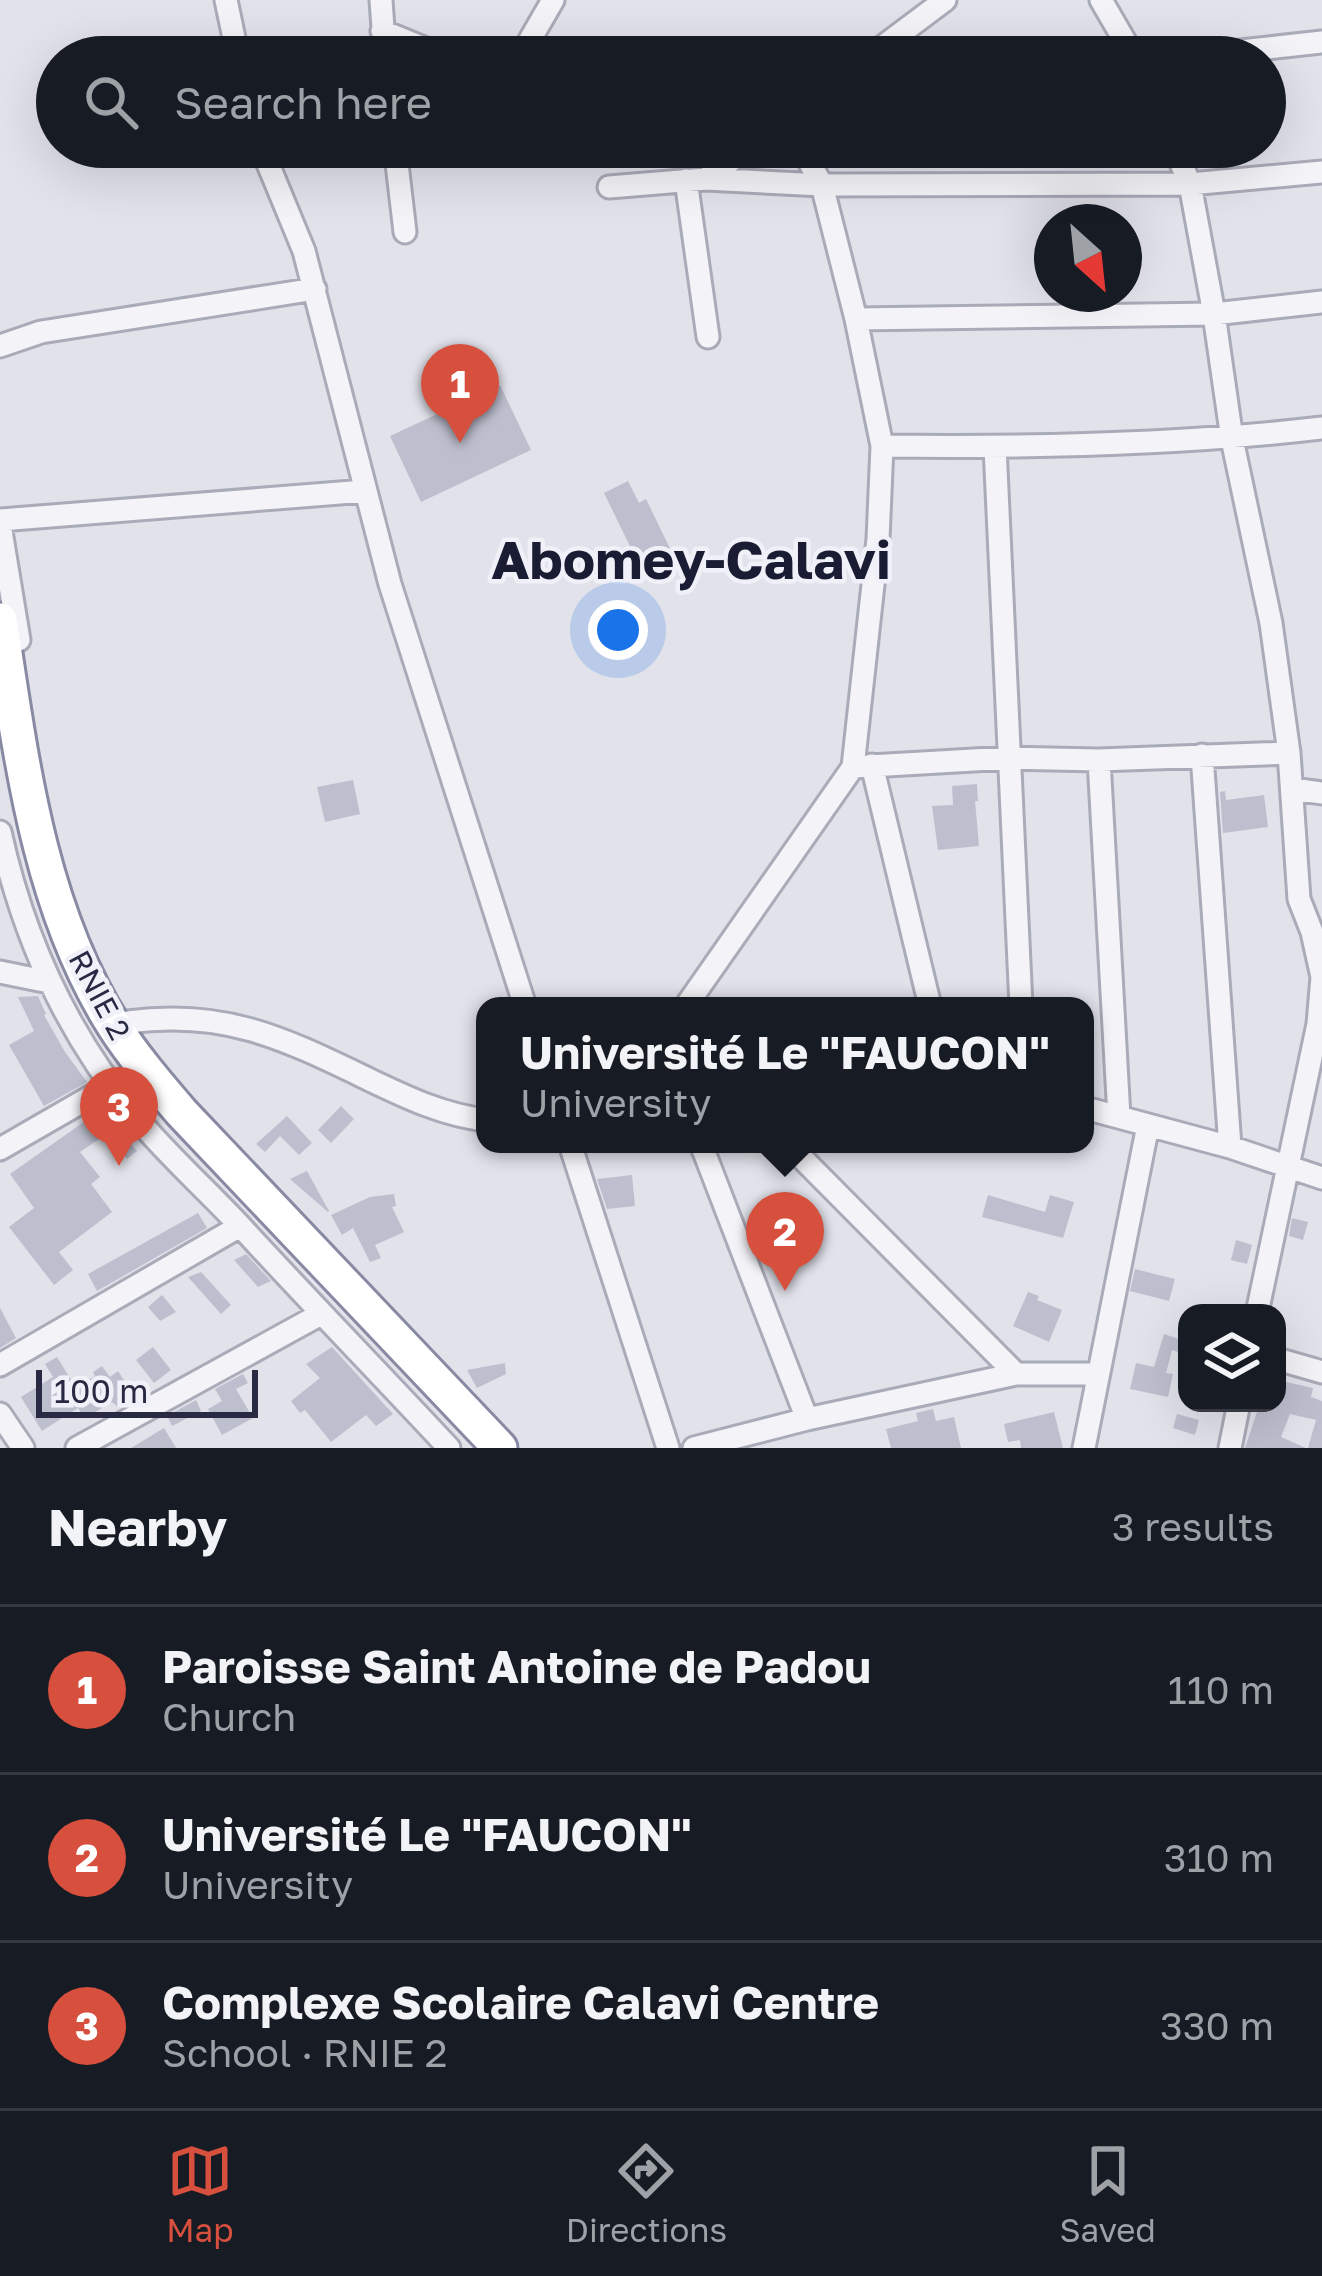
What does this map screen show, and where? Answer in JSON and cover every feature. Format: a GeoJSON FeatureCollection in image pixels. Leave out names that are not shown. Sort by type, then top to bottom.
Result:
{"type":"FeatureCollection","features":[{"type":"Feature","properties":{"kind":"highway","name":"RNIE 2"},"geometry":{"type":"LineString","coordinates":[[0,620],[46,865],[77,957],[112,1023],[182,1113],[500,1448]]}},
{"type":"Feature","properties":{"kind":"highway","name":"RNIE 2"},"geometry":{"type":"LineString","coordinates":[[0,751],[15,834],[42,927],[60,972],[103,1048],[160,1122],[469,1448]]}},
{"type":"Feature","properties":{"kind":"street"},"geometry":{"type":"LineString","coordinates":[[226,0],[234,36]]}},
{"type":"Feature","properties":{"kind":"street"},"geometry":{"type":"LineString","coordinates":[[381,0],[382,36]]}},
{"type":"Feature","properties":{"kind":"street"},"geometry":{"type":"LineString","coordinates":[[533,36],[554,0]]}},
{"type":"Feature","properties":{"kind":"street"},"geometry":{"type":"LineString","coordinates":[[897,36],[945,0]]}},
{"type":"Feature","properties":{"kind":"street"},"geometry":{"type":"LineString","coordinates":[[1107,2],[1124,36]]}},
{"type":"Feature","properties":{"kind":"street"},"geometry":{"type":"LineString","coordinates":[[382,32],[392,36]]}},
{"type":"Feature","properties":{"kind":"street"},"geometry":{"type":"LineString","coordinates":[[1286,46],[1322,42]]}},
{"type":"Feature","properties":{"kind":"street"},"geometry":{"type":"LineString","coordinates":[[270,168],[315,289],[390,584],[522,997]]}},
{"type":"Feature","properties":{"kind":"street"},"geometry":{"type":"LineString","coordinates":[[397,168],[405,232]]}},
{"type":"Feature","properties":{"kind":"street"},"geometry":{"type":"LineString","coordinates":[[696,180],[715,168]]}},
{"type":"Feature","properties":{"kind":"street"},"geometry":{"type":"LineString","coordinates":[[813,168],[823,185],[882,446],[862,766],[927,997]]}},
{"type":"Feature","properties":{"kind":"street"},"geometry":{"type":"LineString","coordinates":[[1183,168],[1190,184],[1232,439],[1270,623],[1293,789],[1299,899],[1317,932],[1322,977],[1322,998],[1259,1304]]}},
{"type":"Feature","properties":{"kind":"street"},"geometry":{"type":"LineString","coordinates":[[609,187],[696,180],[823,185],[1190,184],[1322,172]]}},
{"type":"Feature","properties":{"kind":"street"},"geometry":{"type":"LineString","coordinates":[[696,180],[708,337]]}},
{"type":"Feature","properties":{"kind":"street"},"geometry":{"type":"LineString","coordinates":[[0,346],[41,332],[315,289]]}},
{"type":"Feature","properties":{"kind":"street"},"geometry":{"type":"LineString","coordinates":[[856,319],[1214,314],[1322,302]]}},
{"type":"Feature","properties":{"kind":"street"},"geometry":{"type":"LineString","coordinates":[[882,446],[995,448],[1232,439],[1322,428]]}},
{"type":"Feature","properties":{"kind":"street"},"geometry":{"type":"LineString","coordinates":[[995,448],[1021,997]]}},
{"type":"Feature","properties":{"kind":"street"},"geometry":{"type":"LineString","coordinates":[[365,491],[0,523],[48,817],[64,881],[93,956],[128,1022],[202,1116],[518,1448]]}},
{"type":"Feature","properties":{"kind":"street"},"geometry":{"type":"LineString","coordinates":[[862,766],[1289,753]]}},
{"type":"Feature","properties":{"kind":"street"},"geometry":{"type":"LineString","coordinates":[[1202,755],[1230,1148]]}},
{"type":"Feature","properties":{"kind":"street"},"geometry":{"type":"LineString","coordinates":[[1099,760],[1119,1117]]}},
{"type":"Feature","properties":{"kind":"street"},"geometry":{"type":"LineString","coordinates":[[693,997],[862,766]]}},
{"type":"Feature","properties":{"kind":"street"},"geometry":{"type":"LineString","coordinates":[[1293,789],[1322,793]]}},
{"type":"Feature","properties":{"kind":"street"},"geometry":{"type":"LineString","coordinates":[[0,832],[28,932],[77,1032],[111,1085],[159,1143],[449,1448]]}},
{"type":"Feature","properties":{"kind":"street"},"geometry":{"type":"LineString","coordinates":[[0,972],[50,982]]}},
{"type":"Feature","properties":{"kind":"street"},"geometry":{"type":"LineString","coordinates":[[128,1022],[161,1017],[240,1025],[292,1043],[420,1104],[476,1118]]}},
{"type":"Feature","properties":{"kind":"street"},"geometry":{"type":"LineString","coordinates":[[0,1149],[111,1085]]}},
{"type":"Feature","properties":{"kind":"street"},"geometry":{"type":"LineString","coordinates":[[1094,1110],[1322,1178]]}},
{"type":"Feature","properties":{"kind":"street"},"geometry":{"type":"LineString","coordinates":[[1084,1448],[1148,1125]]}},
{"type":"Feature","properties":{"kind":"street"},"geometry":{"type":"LineString","coordinates":[[573,1153],[668,1448]]}},
{"type":"Feature","properties":{"kind":"street"},"geometry":{"type":"LineString","coordinates":[[704,1153],[806,1419]]}},
{"type":"Feature","properties":{"kind":"street"},"geometry":{"type":"LineString","coordinates":[[797,1153],[1016,1374]]}},
{"type":"Feature","properties":{"kind":"street"},"geometry":{"type":"LineString","coordinates":[[0,1365],[240,1226]]}},
{"type":"Feature","properties":{"kind":"street"},"geometry":{"type":"LineString","coordinates":[[77,1448],[321,1314]]}},
{"type":"Feature","properties":{"kind":"street"},"geometry":{"type":"LineString","coordinates":[[1286,1362],[1322,1372]]}},
{"type":"Feature","properties":{"kind":"street"},"geometry":{"type":"LineString","coordinates":[[694,1448],[1016,1374],[1098,1374]]}},
{"type":"Feature","properties":{"kind":"street"},"geometry":{"type":"LineString","coordinates":[[1230,1448],[1236,1412]]}},
{"type":"Feature","properties":{"kind":"street"},"geometry":{"type":"LineString","coordinates":[[0,1414],[22,1448]]}},
{"type":"Feature","properties":{"kind":"building"},"geometry":{"type":"Polygon","coordinates":[[[500,385],[531,450],[421,502],[390,436],[500,385]]]}},
{"type":"Feature","properties":{"kind":"building"},"geometry":{"type":"Polygon","coordinates":[[[628,481],[639,503],[646,499],[677,563],[646,579],[604,493],[628,481]]]}},
{"type":"Feature","properties":{"kind":"building"},"geometry":{"type":"Polygon","coordinates":[[[353,780],[360,814],[325,822],[317,787],[353,780]]]}},
{"type":"Feature","properties":{"kind":"building"},"geometry":{"type":"Polygon","coordinates":[[[977,784],[979,846],[938,850],[932,806],[953,805],[952,786],[977,784]]]}},
{"type":"Feature","properties":{"kind":"building"},"geometry":{"type":"Polygon","coordinates":[[[1225,791],[1226,800],[1264,795],[1268,827],[1223,833],[1220,792],[1225,791]]]}},
{"type":"Feature","properties":{"kind":"building"},"geometry":{"type":"Polygon","coordinates":[[[38,996],[65,1052],[87,1082],[44,1106],[9,1045],[34,1031],[18,997],[38,996]]]}},
{"type":"Feature","properties":{"kind":"building"},"geometry":{"type":"Polygon","coordinates":[[[341,1106],[354,1119],[331,1143],[318,1130],[341,1106]]]}},
{"type":"Feature","properties":{"kind":"building"},"geometry":{"type":"Polygon","coordinates":[[[105,1107],[137,1151],[127,1159],[106,1134],[80,1152],[100,1177],[91,1184],[112,1212],[59,1252],[73,1270],[54,1285],[9,1227],[34,1208],[10,1174],[105,1107]]]}},
{"type":"Feature","properties":{"kind":"building"},"geometry":{"type":"Polygon","coordinates":[[[287,1116],[312,1143],[299,1155],[280,1136],[265,1152],[256,1144],[287,1116]]]}},
{"type":"Feature","properties":{"kind":"building"},"geometry":{"type":"Polygon","coordinates":[[[307,1171],[329,1211],[328,1212],[290,1179],[307,1171]]]}},
{"type":"Feature","properties":{"kind":"building"},"geometry":{"type":"Polygon","coordinates":[[[632,1175],[635,1206],[607,1209],[597,1179],[632,1175]]]}},
{"type":"Feature","properties":{"kind":"building"},"geometry":{"type":"Polygon","coordinates":[[[394,1194],[396,1206],[392,1207],[404,1232],[375,1245],[381,1258],[370,1262],[353,1228],[342,1235],[331,1215],[370,1197],[394,1194]]]}},
{"type":"Feature","properties":{"kind":"building"},"geometry":{"type":"Polygon","coordinates":[[[988,1195],[1045,1212],[1050,1195],[1074,1202],[1063,1238],[982,1217],[988,1195]]]}},
{"type":"Feature","properties":{"kind":"building"},"geometry":{"type":"Polygon","coordinates":[[[198,1213],[207,1228],[97,1291],[88,1274],[198,1213]]]}},
{"type":"Feature","properties":{"kind":"building"},"geometry":{"type":"Polygon","coordinates":[[[1292,1218],[1308,1222],[1303,1240],[1289,1236],[1292,1218]]]}},
{"type":"Feature","properties":{"kind":"building"},"geometry":{"type":"Polygon","coordinates":[[[1236,1240],[1252,1245],[1247,1264],[1231,1260],[1236,1240]]]}},
{"type":"Feature","properties":{"kind":"building"},"geometry":{"type":"Polygon","coordinates":[[[246,1254],[271,1281],[258,1287],[234,1260],[246,1254]]]}},
{"type":"Feature","properties":{"kind":"building"},"geometry":{"type":"Polygon","coordinates":[[[1135,1269],[1175,1279],[1169,1301],[1130,1291],[1135,1269]]]}},
{"type":"Feature","properties":{"kind":"building"},"geometry":{"type":"Polygon","coordinates":[[[201,1272],[231,1305],[221,1314],[188,1277],[201,1272]]]}},
{"type":"Feature","properties":{"kind":"building"},"geometry":{"type":"Polygon","coordinates":[[[1028,1292],[1062,1310],[1049,1342],[1013,1326],[1028,1292]]]}},
{"type":"Feature","properties":{"kind":"building"},"geometry":{"type":"Polygon","coordinates":[[[162,1295],[176,1312],[160,1321],[148,1307],[162,1295]]]}},
{"type":"Feature","properties":{"kind":"building"},"geometry":{"type":"Polygon","coordinates":[[[0,1308],[16,1338],[0,1348],[0,1308]]]}},
{"type":"Feature","properties":{"kind":"building"},"geometry":{"type":"Polygon","coordinates":[[[1164,1334],[1178,1339],[1178,1352],[1172,1350],[1166,1373],[1173,1374],[1168,1397],[1130,1389],[1136,1363],[1154,1367],[1164,1334]]]}},
{"type":"Feature","properties":{"kind":"building"},"geometry":{"type":"Polygon","coordinates":[[[153,1347],[171,1370],[154,1383],[136,1360],[153,1347]]]}},
{"type":"Feature","properties":{"kind":"building"},"geometry":{"type":"Polygon","coordinates":[[[332,1347],[393,1414],[376,1426],[366,1415],[331,1442],[305,1410],[300,1413],[291,1401],[320,1378],[306,1364],[332,1347]]]}},
{"type":"Feature","properties":{"kind":"building"},"geometry":{"type":"Polygon","coordinates":[[[57,1357],[76,1388],[102,1366],[110,1377],[118,1371],[139,1397],[119,1408],[112,1402],[85,1418],[78,1408],[42,1431],[21,1397],[53,1377],[45,1364],[57,1357]]]}},
{"type":"Feature","properties":{"kind":"building"},"geometry":{"type":"Polygon","coordinates":[[[505,1363],[506,1374],[477,1388],[467,1370],[505,1363]]]}},
{"type":"Feature","properties":{"kind":"building"},"geometry":{"type":"Polygon","coordinates":[[[243,1374],[248,1383],[236,1389],[253,1418],[222,1435],[208,1409],[222,1401],[215,1389],[243,1374]]]}},
{"type":"Feature","properties":{"kind":"building"},"geometry":{"type":"Polygon","coordinates":[[[1286,1382],[1313,1388],[1311,1397],[1322,1401],[1322,1448],[1308,1448],[1316,1420],[1290,1414],[1281,1437],[1306,1448],[1245,1448],[1257,1412],[1286,1412],[1286,1382]]]}},
{"type":"Feature","properties":{"kind":"building"},"geometry":{"type":"Polygon","coordinates":[[[196,1400],[201,1411],[172,1426],[167,1416],[196,1400]]]}},
{"type":"Feature","properties":{"kind":"building"},"geometry":{"type":"Polygon","coordinates":[[[933,1409],[936,1421],[954,1417],[961,1448],[891,1448],[886,1429],[918,1421],[916,1413],[933,1409]]]}},
{"type":"Feature","properties":{"kind":"building"},"geometry":{"type":"Polygon","coordinates":[[[1054,1412],[1063,1448],[1021,1448],[1020,1440],[1008,1442],[1004,1424],[1054,1412]]]}},
{"type":"Feature","properties":{"kind":"building"},"geometry":{"type":"Polygon","coordinates":[[[1177,1414],[1199,1420],[1195,1435],[1173,1428],[1177,1414]]]}},
{"type":"Feature","properties":{"kind":"building"},"geometry":{"type":"Polygon","coordinates":[[[164,1428],[176,1448],[131,1448],[164,1428]]]}},
{"type":"Feature","properties":{"kind":"place","name":"Paroisse Saint Antoine de Padou"},"geometry":{"type":"Point","coordinates":[460,443]}},
{"type":"Feature","properties":{"kind":"place","name":"Complexe Scolaire Calavi Centre"},"geometry":{"type":"Point","coordinates":[119,1166]}},
{"type":"Feature","properties":{"kind":"place","name":"Université Le \"FAUCON\""},"geometry":{"type":"Point","coordinates":[785,1291]}},
{"type":"Feature","properties":{"kind":"district","name":"Abomey-Calavi"},"geometry":{"type":"Point","coordinates":[691,558]}}]}
